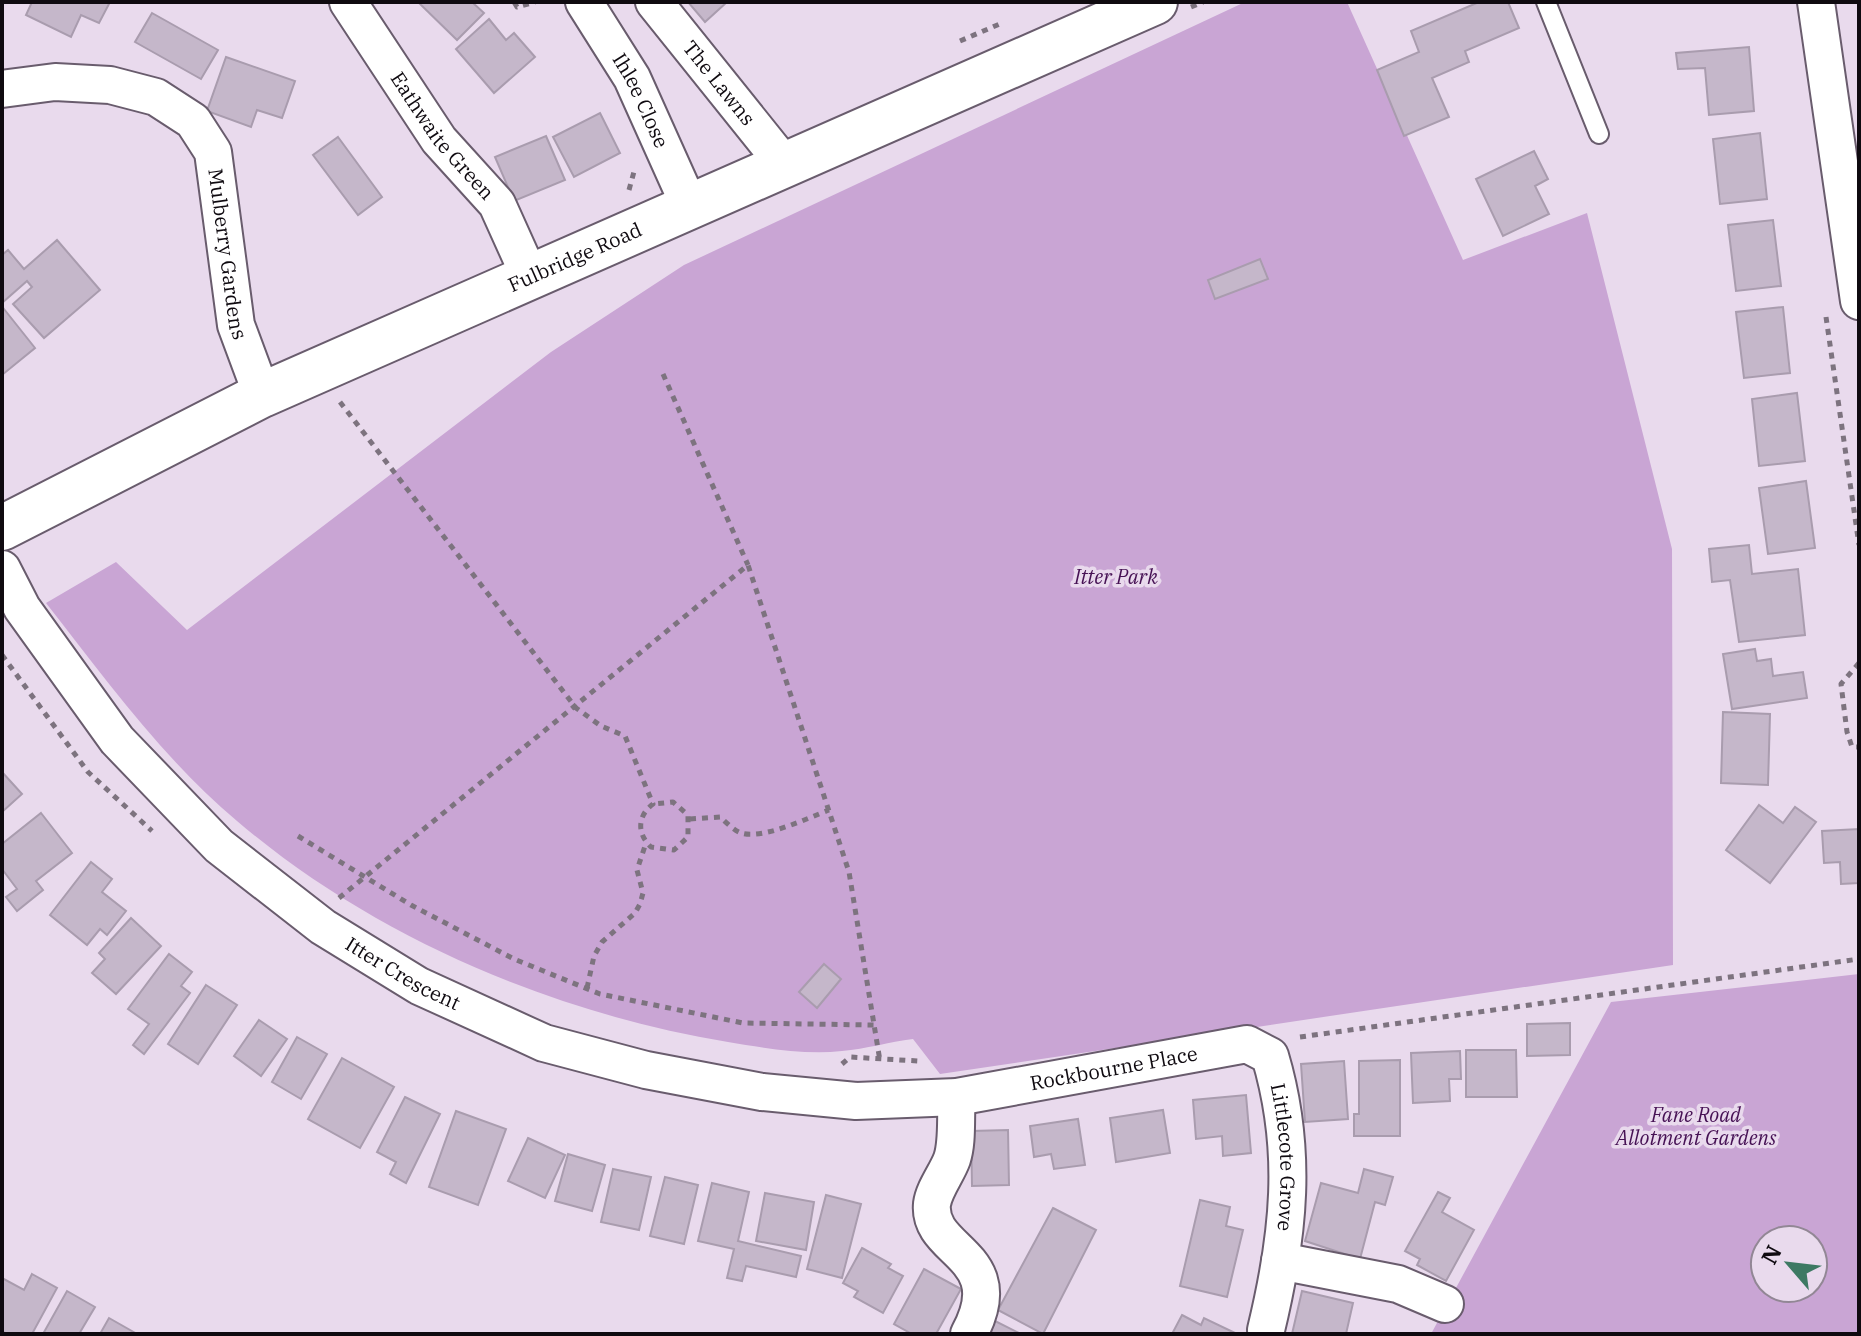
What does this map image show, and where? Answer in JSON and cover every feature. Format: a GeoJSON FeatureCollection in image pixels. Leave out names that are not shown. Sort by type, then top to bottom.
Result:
{"type":"FeatureCollection","features":[{"type":"Feature","properties":{"kind":"street","name":"Eathwaite Green"},"geometry":{"type":"LineString","coordinates":[[348,2],[439,140],[497,204],[529,275]]}},
{"type":"Feature","properties":{"kind":"street","name":"Ihlee Close"},"geometry":{"type":"LineString","coordinates":[[584,2],[632,78],[689,205]]}},
{"type":"Feature","properties":{"kind":"street","name":"The Lawns"},"geometry":{"type":"LineString","coordinates":[[654,2],[784,164]]}},
{"type":"Feature","properties":{"kind":"street","name":"Fulbridge Road"},"geometry":{"type":"LineString","coordinates":[[2,528],[262,395],[1155,2]]}},
{"type":"Feature","properties":{"kind":"street"},"geometry":{"type":"LineString","coordinates":[[1816,2],[1855,239],[1859,301]]}},
{"type":"Feature","properties":{"kind":"street","name":"Mulberry Gardens"},"geometry":{"type":"LineString","coordinates":[[2,89],[55,82],[110,85],[156,97],[193,121],[213,152],[236,325],[262,395]]}},
{"type":"Feature","properties":{"kind":"street","name":"Itter Crescent"},"geometry":{"type":"LineString","coordinates":[[2,569],[22,608],[117,740],[219,846],[323,927],[419,986],[544,1043],[646,1070],[762,1092],[885,1100],[957,1097]]}},
{"type":"Feature","properties":{"kind":"street","name":"Rockbourne Place"},"geometry":{"type":"LineString","coordinates":[[957,1097],[1258,1050]]}},
{"type":"Feature","properties":{"kind":"street","name":"Littlecote Grove"},"geometry":{"type":"LineString","coordinates":[[1258,1050],[1282,1097],[1290,1184],[1280,1261],[1266,1332]]}},
{"type":"Feature","properties":{"kind":"street"},"geometry":{"type":"LineString","coordinates":[[957,1097],[953,1156],[932,1204],[935,1223],[973,1267],[982,1288],[981,1311],[969,1334]]}},
{"type":"Feature","properties":{"kind":"street","name":"Littlecote Grove"},"geometry":{"type":"LineString","coordinates":[[1280,1261],[1398,1284],[1445,1304]]}},
{"type":"Feature","properties":{"kind":"lane"},"geometry":{"type":"LineString","coordinates":[[1546,2],[1599,134]]}},
{"type":"Feature","properties":{"kind":"path"},"geometry":{"type":"LineString","coordinates":[[514,2],[517,7],[535,2]]}},
{"type":"Feature","properties":{"kind":"path"},"geometry":{"type":"LineString","coordinates":[[624,193],[629,190],[640,154]]}},
{"type":"Feature","properties":{"kind":"path"},"geometry":{"type":"LineString","coordinates":[[663,374],[748,565],[849,872],[885,1100]]}},
{"type":"Feature","properties":{"kind":"path"},"geometry":{"type":"LineString","coordinates":[[331,392],[576,708],[601,726],[625,736],[653,804]]}},
{"type":"Feature","properties":{"kind":"path"},"geometry":{"type":"LineString","coordinates":[[323,927],[339,897],[576,708],[748,565]]}},
{"type":"Feature","properties":{"kind":"path"},"geometry":{"type":"LineString","coordinates":[[1859,663],[1841,684],[1847,732],[1852,747],[1859,747]]}},
{"type":"Feature","properties":{"kind":"path"},"geometry":{"type":"LineString","coordinates":[[667,801],[678,804],[690,819],[688,837],[674,850],[658,850],[646,843],[641,834],[641,818],[653,804],[667,801]]}},
{"type":"Feature","properties":{"kind":"path"},"geometry":{"type":"LineString","coordinates":[[690,819],[720,817],[735,830],[751,834],[792,825],[829,810]]}},
{"type":"Feature","properties":{"kind":"path"},"geometry":{"type":"LineString","coordinates":[[298,836],[514,959],[587,988],[625,1000],[743,1023],[874,1025]]}},
{"type":"Feature","properties":{"kind":"path"},"geometry":{"type":"LineString","coordinates":[[587,988],[594,956],[602,942],[635,913],[640,904],[643,893],[637,870],[646,843]]}},
{"type":"Feature","properties":{"kind":"path"},"geometry":{"type":"LineString","coordinates":[[1258,1050],[1859,959]]}},
{"type":"Feature","properties":{"kind":"path"},"geometry":{"type":"LineString","coordinates":[[837,1068],[850,1057],[922,1061],[920,1069]]}},
{"type":"Feature","properties":{"kind":"green space","name":"Itter Park"},"geometry":{"type":"Polygon","coordinates":[[[1245,2],[1347,2],[1463,260],[1587,213],[1672,549],[1673,965],[940,1074],[913,1039],[851,1050],[814,1052],[728,1042],[662,1029],[596,1012],[468,964],[346,900],[290,863],[237,821],[184,771],[136,717],[46,603],[116,562],[187,630],[551,352],[684,265],[1245,2]]]}},
{"type":"Feature","properties":{"kind":"green space","name":"Fane Road Allotment Gardens"},"geometry":{"type":"Polygon","coordinates":[[[1859,974],[1859,1334],[1431,1334],[1611,1002],[1859,974]]]}},
{"type":"Feature","properties":{"kind":"building"},"geometry":{"type":"Polygon","coordinates":[[[32,2],[110,2],[99,23],[81,15],[71,37],[26,15],[32,2]]]}},
{"type":"Feature","properties":{"kind":"building"},"geometry":{"type":"Polygon","coordinates":[[[418,2],[472,2],[484,13],[457,40],[418,2]]]}},
{"type":"Feature","properties":{"kind":"building"},"geometry":{"type":"Polygon","coordinates":[[[688,2],[727,2],[705,22],[688,2]]]}},
{"type":"Feature","properties":{"kind":"building"},"geometry":{"type":"Polygon","coordinates":[[[1479,2],[1508,2],[1519,28],[1465,51],[1469,62],[1432,78],[1449,117],[1404,136],[1377,70],[1419,52],[1411,31],[1479,2]]]}},
{"type":"Feature","properties":{"kind":"building"},"geometry":{"type":"Polygon","coordinates":[[[152,13],[218,50],[201,79],[135,42],[152,13]]]}},
{"type":"Feature","properties":{"kind":"building"},"geometry":{"type":"Polygon","coordinates":[[[489,19],[506,40],[514,33],[535,57],[494,93],[456,49],[489,19]]]}},
{"type":"Feature","properties":{"kind":"building"},"geometry":{"type":"Polygon","coordinates":[[[1749,47],[1754,111],[1709,115],[1705,68],[1678,69],[1676,53],[1749,47]]]}},
{"type":"Feature","properties":{"kind":"building"},"geometry":{"type":"Polygon","coordinates":[[[226,57],[295,81],[282,118],[257,110],[251,127],[207,111],[226,57]]]}},
{"type":"Feature","properties":{"kind":"building"},"geometry":{"type":"Polygon","coordinates":[[[600,113],[620,153],[574,177],[553,137],[600,113]]]}},
{"type":"Feature","properties":{"kind":"building"},"geometry":{"type":"Polygon","coordinates":[[[1760,133],[1767,199],[1720,204],[1713,139],[1760,133]]]}},
{"type":"Feature","properties":{"kind":"building"},"geometry":{"type":"Polygon","coordinates":[[[546,136],[565,180],[514,201],[495,157],[546,136]]]}},
{"type":"Feature","properties":{"kind":"building"},"geometry":{"type":"Polygon","coordinates":[[[338,137],[382,197],[358,215],[313,155],[338,137]]]}},
{"type":"Feature","properties":{"kind":"building"},"geometry":{"type":"Polygon","coordinates":[[[1534,151],[1548,179],[1535,186],[1549,214],[1503,236],[1476,179],[1534,151]]]}},
{"type":"Feature","properties":{"kind":"building"},"geometry":{"type":"Polygon","coordinates":[[[1773,220],[1781,286],[1736,291],[1728,225],[1773,220]]]}},
{"type":"Feature","properties":{"kind":"building"},"geometry":{"type":"Polygon","coordinates":[[[57,240],[100,290],[44,338],[13,304],[32,287],[27,281],[2,303],[2,255],[8,250],[24,269],[57,240]]]}},
{"type":"Feature","properties":{"kind":"building"},"geometry":{"type":"Polygon","coordinates":[[[1260,259],[1268,279],[1215,299],[1208,280],[1260,259]]]}},
{"type":"Feature","properties":{"kind":"building"},"geometry":{"type":"Polygon","coordinates":[[[1783,307],[1790,373],[1744,378],[1736,312],[1783,307]]]}},
{"type":"Feature","properties":{"kind":"building"},"geometry":{"type":"Polygon","coordinates":[[[4,309],[35,348],[2,375],[2,311],[4,309]]]}},
{"type":"Feature","properties":{"kind":"building"},"geometry":{"type":"Polygon","coordinates":[[[1797,393],[1805,461],[1759,466],[1752,399],[1797,393]]]}},
{"type":"Feature","properties":{"kind":"building"},"geometry":{"type":"Polygon","coordinates":[[[1806,481],[1815,548],[1768,554],[1759,488],[1806,481]]]}},
{"type":"Feature","properties":{"kind":"building"},"geometry":{"type":"Polygon","coordinates":[[[1749,545],[1752,574],[1798,569],[1805,635],[1739,642],[1730,580],[1712,582],[1709,549],[1749,545]]]}},
{"type":"Feature","properties":{"kind":"building"},"geometry":{"type":"Polygon","coordinates":[[[1755,649],[1757,661],[1771,659],[1773,676],[1803,672],[1807,698],[1732,709],[1723,654],[1755,649]]]}},
{"type":"Feature","properties":{"kind":"building"},"geometry":{"type":"Polygon","coordinates":[[[1723,712],[1770,714],[1768,785],[1721,783],[1723,712]]]}},
{"type":"Feature","properties":{"kind":"building"},"geometry":{"type":"Polygon","coordinates":[[[2,772],[22,794],[2,812],[2,772]]]}},
{"type":"Feature","properties":{"kind":"building"},"geometry":{"type":"Polygon","coordinates":[[[1759,805],[1783,823],[1795,807],[1816,822],[1770,883],[1726,850],[1759,805]]]}},
{"type":"Feature","properties":{"kind":"building"},"geometry":{"type":"Polygon","coordinates":[[[41,813],[72,853],[36,881],[43,890],[17,911],[6,897],[17,889],[2,869],[2,844],[41,813]]]}},
{"type":"Feature","properties":{"kind":"building"},"geometry":{"type":"Polygon","coordinates":[[[1859,829],[1859,883],[1841,884],[1840,862],[1824,863],[1822,831],[1859,829]]]}},
{"type":"Feature","properties":{"kind":"building"},"geometry":{"type":"Polygon","coordinates":[[[91,862],[112,879],[102,892],[126,911],[107,935],[100,929],[87,945],[50,915],[91,862]]]}},
{"type":"Feature","properties":{"kind":"building"},"geometry":{"type":"Polygon","coordinates":[[[131,918],[161,946],[116,994],[92,973],[105,959],[99,953],[131,918]]]}},
{"type":"Feature","properties":{"kind":"building"},"geometry":{"type":"Polygon","coordinates":[[[169,954],[192,972],[181,986],[190,993],[144,1054],[133,1045],[149,1024],[128,1009],[169,954]]]}},
{"type":"Feature","properties":{"kind":"building"},"geometry":{"type":"Polygon","coordinates":[[[824,964],[841,979],[817,1008],[799,992],[824,964]]]}},
{"type":"Feature","properties":{"kind":"building"},"geometry":{"type":"Polygon","coordinates":[[[206,985],[237,1005],[198,1064],[168,1044],[206,985]]]}},
{"type":"Feature","properties":{"kind":"building"},"geometry":{"type":"Polygon","coordinates":[[[259,1020],[287,1039],[261,1076],[234,1056],[259,1020]]]}},
{"type":"Feature","properties":{"kind":"building"},"geometry":{"type":"Polygon","coordinates":[[[1570,1023],[1570,1055],[1527,1056],[1527,1024],[1570,1023]]]}},
{"type":"Feature","properties":{"kind":"building"},"geometry":{"type":"Polygon","coordinates":[[[297,1037],[327,1054],[301,1099],[272,1082],[297,1037]]]}},
{"type":"Feature","properties":{"kind":"building"},"geometry":{"type":"Polygon","coordinates":[[[1466,1050],[1516,1050],[1517,1097],[1466,1097],[1466,1050]]]}},
{"type":"Feature","properties":{"kind":"building"},"geometry":{"type":"Polygon","coordinates":[[[1460,1051],[1461,1079],[1449,1079],[1450,1101],[1413,1103],[1411,1053],[1460,1051]]]}},
{"type":"Feature","properties":{"kind":"building"},"geometry":{"type":"Polygon","coordinates":[[[342,1058],[394,1087],[360,1148],[308,1119],[342,1058]]]}},
{"type":"Feature","properties":{"kind":"building"},"geometry":{"type":"Polygon","coordinates":[[[1400,1060],[1400,1136],[1354,1136],[1354,1114],[1359,1114],[1359,1061],[1400,1060]]]}},
{"type":"Feature","properties":{"kind":"building"},"geometry":{"type":"Polygon","coordinates":[[[1344,1061],[1348,1119],[1305,1122],[1301,1064],[1344,1061]]]}},
{"type":"Feature","properties":{"kind":"building"},"geometry":{"type":"Polygon","coordinates":[[[1246,1095],[1251,1153],[1223,1156],[1222,1136],[1196,1139],[1193,1100],[1246,1095]]]}},
{"type":"Feature","properties":{"kind":"building"},"geometry":{"type":"Polygon","coordinates":[[[405,1097],[440,1114],[406,1183],[390,1174],[396,1162],[377,1152],[405,1097]]]}},
{"type":"Feature","properties":{"kind":"building"},"geometry":{"type":"Polygon","coordinates":[[[1163,1110],[1170,1153],[1116,1162],[1110,1118],[1163,1110]]]}},
{"type":"Feature","properties":{"kind":"building"},"geometry":{"type":"Polygon","coordinates":[[[456,1111],[506,1129],[478,1205],[429,1187],[456,1111]]]}},
{"type":"Feature","properties":{"kind":"building"},"geometry":{"type":"Polygon","coordinates":[[[1078,1119],[1085,1165],[1054,1169],[1051,1154],[1034,1157],[1030,1126],[1078,1119]]]}},
{"type":"Feature","properties":{"kind":"building"},"geometry":{"type":"Polygon","coordinates":[[[1008,1130],[1009,1185],[972,1186],[971,1131],[1008,1130]]]}},
{"type":"Feature","properties":{"kind":"building"},"geometry":{"type":"Polygon","coordinates":[[[528,1138],[565,1155],[545,1198],[508,1181],[528,1138]]]}},
{"type":"Feature","properties":{"kind":"building"},"geometry":{"type":"Polygon","coordinates":[[[568,1154],[605,1165],[592,1211],[555,1201],[568,1154]]]}},
{"type":"Feature","properties":{"kind":"building"},"geometry":{"type":"Polygon","coordinates":[[[613,1169],[651,1177],[639,1230],[601,1222],[613,1169]]]}},
{"type":"Feature","properties":{"kind":"building"},"geometry":{"type":"Polygon","coordinates":[[[1364,1169],[1393,1177],[1385,1205],[1375,1202],[1360,1259],[1305,1241],[1321,1183],[1358,1193],[1364,1169]]]}},
{"type":"Feature","properties":{"kind":"building"},"geometry":{"type":"Polygon","coordinates":[[[665,1177],[698,1185],[684,1244],[650,1236],[665,1177]]]}},
{"type":"Feature","properties":{"kind":"building"},"geometry":{"type":"Polygon","coordinates":[[[712,1183],[749,1192],[738,1241],[801,1256],[796,1277],[746,1266],[742,1281],[727,1278],[734,1249],[698,1241],[712,1183]]]}},
{"type":"Feature","properties":{"kind":"building"},"geometry":{"type":"Polygon","coordinates":[[[1438,1192],[1450,1198],[1442,1212],[1474,1230],[1446,1281],[1417,1265],[1420,1259],[1405,1251],[1438,1192]]]}},
{"type":"Feature","properties":{"kind":"building"},"geometry":{"type":"Polygon","coordinates":[[[765,1193],[814,1202],[806,1250],[756,1241],[765,1193]]]}},
{"type":"Feature","properties":{"kind":"building"},"geometry":{"type":"Polygon","coordinates":[[[826,1195],[861,1204],[842,1278],[807,1269],[826,1195]]]}},
{"type":"Feature","properties":{"kind":"building"},"geometry":{"type":"Polygon","coordinates":[[[1200,1200],[1230,1207],[1226,1226],[1243,1230],[1227,1297],[1180,1286],[1200,1200]]]}},
{"type":"Feature","properties":{"kind":"building"},"geometry":{"type":"Polygon","coordinates":[[[1053,1208],[1096,1230],[1043,1334],[998,1310],[1053,1208]]]}},
{"type":"Feature","properties":{"kind":"building"},"geometry":{"type":"Polygon","coordinates":[[[862,1248],[891,1264],[888,1268],[903,1276],[883,1313],[854,1297],[858,1291],[843,1283],[862,1248]]]}},
{"type":"Feature","properties":{"kind":"building"},"geometry":{"type":"Polygon","coordinates":[[[924,1269],[961,1289],[936,1334],[912,1334],[894,1324],[924,1269]]]}},
{"type":"Feature","properties":{"kind":"building"},"geometry":{"type":"Polygon","coordinates":[[[32,1274],[57,1288],[32,1334],[7,1334],[2,1331],[2,1278],[24,1290],[32,1274]]]}},
{"type":"Feature","properties":{"kind":"building"},"geometry":{"type":"Polygon","coordinates":[[[67,1291],[95,1307],[79,1334],[43,1334],[67,1291]]]}},
{"type":"Feature","properties":{"kind":"building"},"geometry":{"type":"Polygon","coordinates":[[[1302,1291],[1353,1303],[1346,1334],[1292,1334],[1302,1291]]]}},
{"type":"Feature","properties":{"kind":"building"},"geometry":{"type":"Polygon","coordinates":[[[1182,1315],[1201,1325],[1204,1318],[1235,1333],[1172,1334],[1182,1315]]]}},
{"type":"Feature","properties":{"kind":"building"},"geometry":{"type":"Polygon","coordinates":[[[109,1318],[137,1334],[100,1334],[109,1318]]]}},
{"type":"Feature","properties":{"kind":"building"},"geometry":{"type":"Polygon","coordinates":[[[993,1320],[1021,1334],[986,1334],[993,1320]]]}}]}
